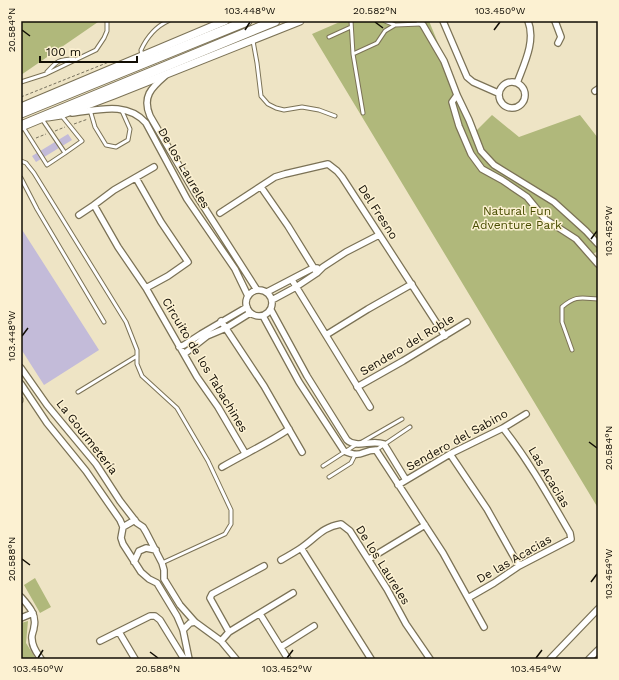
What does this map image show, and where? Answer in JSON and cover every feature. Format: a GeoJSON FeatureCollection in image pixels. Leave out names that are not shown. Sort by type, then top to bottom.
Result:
{"type":"FeatureCollection","features":[{"type":"Feature","properties":{"kind":"highway"},"geometry":{"type":"LineString","coordinates":[[21,113],[247,21]]}},
{"type":"Feature","properties":{"kind":"highway"},"geometry":{"type":"LineString","coordinates":[[22,126],[275,21]]}},
{"type":"Feature","properties":{"kind":"street"},"geometry":{"type":"LineString","coordinates":[[21,107],[226,21]]}},
{"type":"Feature","properties":{"kind":"street"},"geometry":{"type":"LineString","coordinates":[[42,118],[90,108],[165,75],[300,21]]}},
{"type":"Feature","properties":{"kind":"street"},"geometry":{"type":"LineString","coordinates":[[443,21],[467,77],[473,82],[498,93]]}},
{"type":"Feature","properties":{"kind":"street"},"geometry":{"type":"LineString","coordinates":[[517,83],[530,45],[531,29],[528,21]]}},
{"type":"Feature","properties":{"kind":"street"},"geometry":{"type":"LineString","coordinates":[[555,21],[562,37],[558,43]]}},
{"type":"Feature","properties":{"kind":"street"},"geometry":{"type":"LineString","coordinates":[[421,23],[444,61],[457,95],[470,120],[481,151],[494,165],[554,202],[598,244]]}},
{"type":"Feature","properties":{"kind":"street","name":"De los Laureles"},"geometry":{"type":"LineString","coordinates":[[165,75],[149,93],[147,109],[195,194],[257,290]]}},
{"type":"Feature","properties":{"kind":"street"},"geometry":{"type":"LineString","coordinates":[[511,82],[517,83],[523,88],[525,95],[523,102],[517,107],[509,108],[502,105],[499,100],[498,93],[500,89],[504,84],[511,82]]}},
{"type":"Feature","properties":{"kind":"street"},"geometry":{"type":"LineString","coordinates":[[457,95],[452,102],[459,126],[471,154],[482,169],[502,180],[527,197],[545,219],[576,239],[598,264]]}},
{"type":"Feature","properties":{"kind":"street","name":"De los Laureles"},"geometry":{"type":"LineString","coordinates":[[90,108],[122,109],[139,115],[144,120],[187,199],[235,269],[248,296]]}},
{"type":"Feature","properties":{"kind":"street"},"geometry":{"type":"LineString","coordinates":[[144,120],[150,116]]}},
{"type":"Feature","properties":{"kind":"street"},"geometry":{"type":"LineString","coordinates":[[163,155],[170,151]]}},
{"type":"Feature","properties":{"kind":"street","name":"Del Fresno"},"geometry":{"type":"LineString","coordinates":[[220,213],[275,178],[285,174],[328,164],[342,177],[445,336]]}},
{"type":"Feature","properties":{"kind":"street"},"geometry":{"type":"LineString","coordinates":[[79,214],[114,190],[154,167]]}},
{"type":"Feature","properties":{"kind":"street"},"geometry":{"type":"LineString","coordinates":[[136,178],[161,222],[188,262],[168,276],[146,288]]}},
{"type":"Feature","properties":{"kind":"street"},"geometry":{"type":"LineString","coordinates":[[261,187],[288,226],[317,273]]}},
{"type":"Feature","properties":{"kind":"street"},"geometry":{"type":"LineString","coordinates":[[187,199],[195,194]]}},
{"type":"Feature","properties":{"kind":"street","name":"Circuito de los Tabachines"},"geometry":{"type":"LineString","coordinates":[[94,205],[118,247],[146,288],[197,377],[218,407],[245,453]]}},
{"type":"Feature","properties":{"kind":"street"},"geometry":{"type":"LineString","coordinates":[[272,300],[296,287],[346,252],[379,235]]}},
{"type":"Feature","properties":{"kind":"street"},"geometry":{"type":"LineString","coordinates":[[267,292],[313,268],[323,267]]}},
{"type":"Feature","properties":{"kind":"street"},"geometry":{"type":"LineString","coordinates":[[292,280],[370,407]]}},
{"type":"Feature","properties":{"kind":"street"},"geometry":{"type":"LineString","coordinates":[[326,335],[412,284]]}},
{"type":"Feature","properties":{"kind":"street"},"geometry":{"type":"LineString","coordinates":[[257,290],[267,292],[272,300],[270,310],[263,316],[254,315],[248,310],[246,302],[248,296],[257,290]]}},
{"type":"Feature","properties":{"kind":"street"},"geometry":{"type":"LineString","coordinates":[[179,347],[222,321],[248,310]]}},
{"type":"Feature","properties":{"kind":"street"},"geometry":{"type":"LineString","coordinates":[[184,354],[207,336],[226,328],[248,310]]}},
{"type":"Feature","properties":{"kind":"street"},"geometry":{"type":"LineString","coordinates":[[270,310],[347,440],[350,443],[357,445],[373,442],[384,444],[406,480]]}},
{"type":"Feature","properties":{"kind":"street"},"geometry":{"type":"LineString","coordinates":[[263,316],[299,382],[344,452],[355,455],[376,450],[443,553],[484,627]]}},
{"type":"Feature","properties":{"kind":"street"},"geometry":{"type":"LineString","coordinates":[[222,321],[264,386],[302,452]]}},
{"type":"Feature","properties":{"kind":"street","name":"Sendero del Roble"},"geometry":{"type":"LineString","coordinates":[[358,387],[467,322]]}},
{"type":"Feature","properties":{"kind":"street","name":"La Gourmetería"},"geometry":{"type":"LineString","coordinates":[[21,368],[23,376],[96,464],[120,501],[146,532],[162,563],[164,579],[180,604],[195,622],[221,641],[236,659]]}},
{"type":"Feature","properties":{"kind":"street","name":"La Gourmetería"},"geometry":{"type":"LineString","coordinates":[[21,384],[47,423],[99,489],[120,520],[123,527]]}},
{"type":"Feature","properties":{"kind":"street","name":"Sendero del Sabino"},"geometry":{"type":"LineString","coordinates":[[398,485],[450,454],[503,428],[526,414]]}},
{"type":"Feature","properties":{"kind":"street","name":"Las Acacias"},"geometry":{"type":"LineString","coordinates":[[503,428],[519,448],[545,490],[570,533],[571,539]]}},
{"type":"Feature","properties":{"kind":"street"},"geometry":{"type":"LineString","coordinates":[[222,467],[245,453],[268,443],[289,429]]}},
{"type":"Feature","properties":{"kind":"street"},"geometry":{"type":"LineString","coordinates":[[450,454],[487,509],[519,566]]}},
{"type":"Feature","properties":{"kind":"street"},"geometry":{"type":"LineString","coordinates":[[135,520],[123,527],[121,538],[123,544],[134,562],[149,579],[157,583],[183,630],[189,659]]}},
{"type":"Feature","properties":{"kind":"street","name":"De los Laureles"},"geometry":{"type":"LineString","coordinates":[[282,560],[301,548],[322,531],[331,526],[341,524],[350,531],[369,559],[387,588],[406,624],[430,659]]}},
{"type":"Feature","properties":{"kind":"street"},"geometry":{"type":"LineString","coordinates":[[369,559],[425,525]]}},
{"type":"Feature","properties":{"kind":"street","name":"De las Acacias"},"geometry":{"type":"LineString","coordinates":[[468,598],[519,566],[571,539]]}},
{"type":"Feature","properties":{"kind":"street"},"geometry":{"type":"LineString","coordinates":[[134,562],[139,551],[146,548],[156,550]]}},
{"type":"Feature","properties":{"kind":"street"},"geometry":{"type":"LineString","coordinates":[[301,548],[371,659]]}},
{"type":"Feature","properties":{"kind":"street"},"geometry":{"type":"LineString","coordinates":[[229,632],[210,598],[212,594],[264,566]]}},
{"type":"Feature","properties":{"kind":"street"},"geometry":{"type":"LineString","coordinates":[[221,641],[229,632],[294,593]]}},
{"type":"Feature","properties":{"kind":"street"},"geometry":{"type":"LineString","coordinates":[[21,597],[24,604],[33,613],[35,620],[31,638],[41,659]]}},
{"type":"Feature","properties":{"kind":"street"},"geometry":{"type":"LineString","coordinates":[[550,659],[597,611]]}},
{"type":"Feature","properties":{"kind":"street"},"geometry":{"type":"LineString","coordinates":[[21,618],[33,613]]}},
{"type":"Feature","properties":{"kind":"street"},"geometry":{"type":"LineString","coordinates":[[260,614],[288,659]]}},
{"type":"Feature","properties":{"kind":"street"},"geometry":{"type":"LineString","coordinates":[[100,642],[150,616],[155,616],[160,620],[184,659]]}},
{"type":"Feature","properties":{"kind":"street"},"geometry":{"type":"LineString","coordinates":[[183,630],[190,623],[195,622]]}},
{"type":"Feature","properties":{"kind":"street"},"geometry":{"type":"LineString","coordinates":[[281,647],[314,626]]}},
{"type":"Feature","properties":{"kind":"street"},"geometry":{"type":"LineString","coordinates":[[119,632],[135,659]]}},
{"type":"Feature","properties":{"kind":"street"},"geometry":{"type":"LineString","coordinates":[[589,659],[598,650]]}},
{"type":"Feature","properties":{"kind":"lane"},"geometry":{"type":"LineString","coordinates":[[21,82],[46,74],[96,50],[107,31],[107,21]]}},
{"type":"Feature","properties":{"kind":"lane"},"geometry":{"type":"LineString","coordinates":[[142,56],[140,50],[149,36],[162,24],[168,21]]}},
{"type":"Feature","properties":{"kind":"lane"},"geometry":{"type":"LineString","coordinates":[[351,21],[353,54],[363,113]]}},
{"type":"Feature","properties":{"kind":"lane"},"geometry":{"type":"LineString","coordinates":[[385,21],[394,25],[421,23]]}},
{"type":"Feature","properties":{"kind":"lane"},"geometry":{"type":"LineString","coordinates":[[353,54],[377,43],[385,31],[394,25]]}},
{"type":"Feature","properties":{"kind":"lane"},"geometry":{"type":"LineString","coordinates":[[329,37],[352,27]]}},
{"type":"Feature","properties":{"kind":"lane"},"geometry":{"type":"LineString","coordinates":[[252,40],[257,62],[261,96],[268,104],[284,110],[302,107],[308,108],[319,110],[335,116]]}},
{"type":"Feature","properties":{"kind":"lane"},"geometry":{"type":"LineString","coordinates":[[46,74],[55,63],[60,60],[76,60]]}},
{"type":"Feature","properties":{"kind":"lane"},"geometry":{"type":"LineString","coordinates":[[90,108],[91,118],[106,145],[116,147],[128,140],[130,129],[122,109]]}},
{"type":"Feature","properties":{"kind":"lane"},"geometry":{"type":"LineString","coordinates":[[22,126],[47,165],[82,141],[70,126],[64,114]]}},
{"type":"Feature","properties":{"kind":"lane"},"geometry":{"type":"LineString","coordinates":[[42,118],[64,153]]}},
{"type":"Feature","properties":{"kind":"lane"},"geometry":{"type":"LineString","coordinates":[[21,161],[26,163],[34,173],[126,322],[137,350],[137,364],[142,376],[177,408],[208,461],[231,510],[231,524],[225,534],[162,563]]}},
{"type":"Feature","properties":{"kind":"lane"},"geometry":{"type":"LineString","coordinates":[[21,178],[22,183],[36,209],[104,322]]}},
{"type":"Feature","properties":{"kind":"lane"},"geometry":{"type":"LineString","coordinates":[[572,350],[562,322],[562,307],[574,298],[582,297],[598,299]]}},
{"type":"Feature","properties":{"kind":"lane"},"geometry":{"type":"LineString","coordinates":[[78,392],[137,356]]}},
{"type":"Feature","properties":{"kind":"lane"},"geometry":{"type":"LineString","coordinates":[[323,466],[344,452],[402,419]]}},
{"type":"Feature","properties":{"kind":"lane"},"geometry":{"type":"LineString","coordinates":[[376,450],[410,427]]}},
{"type":"Feature","properties":{"kind":"lane"},"geometry":{"type":"LineString","coordinates":[[329,477],[351,463],[355,455]]}},
{"type":"Feature","properties":{"kind":"path"},"geometry":{"type":"LineString","coordinates":[[21,97],[113,60]]}},
{"type":"Feature","properties":{"kind":"path"},"geometry":{"type":"LineString","coordinates":[[31,140],[91,118]]}},
{"type":"Feature","properties":{"kind":"green space"},"geometry":{"type":"Polygon","coordinates":[[[21,21],[97,21],[98,22],[21,75],[21,21]]]}},
{"type":"Feature","properties":{"kind":"green space","name":"Natural Fun Adventure Park"},"geometry":{"type":"Polygon","coordinates":[[[342,21],[429,21],[456,87],[472,135],[492,115],[519,137],[580,115],[598,138],[598,251],[593,254],[598,259],[598,508],[312,34],[342,21]]]}},
{"type":"Feature","properties":{"kind":"green space"},"geometry":{"type":"Polygon","coordinates":[[[35,578],[51,607],[40,613],[24,585],[35,578]]]}},
{"type":"Feature","properties":{"kind":"green space"},"geometry":{"type":"Polygon","coordinates":[[[28,621],[26,643],[36,659],[21,659],[21,623],[28,621]]]}},
{"type":"Feature","properties":{"kind":"building"},"geometry":{"type":"Polygon","coordinates":[[[68,134],[72,140],[36,162],[32,156],[68,134]]]}},
{"type":"Feature","properties":{"kind":"building"},"geometry":{"type":"Polygon","coordinates":[[[21,228],[99,350],[44,385],[21,349],[21,228]]]}}]}
